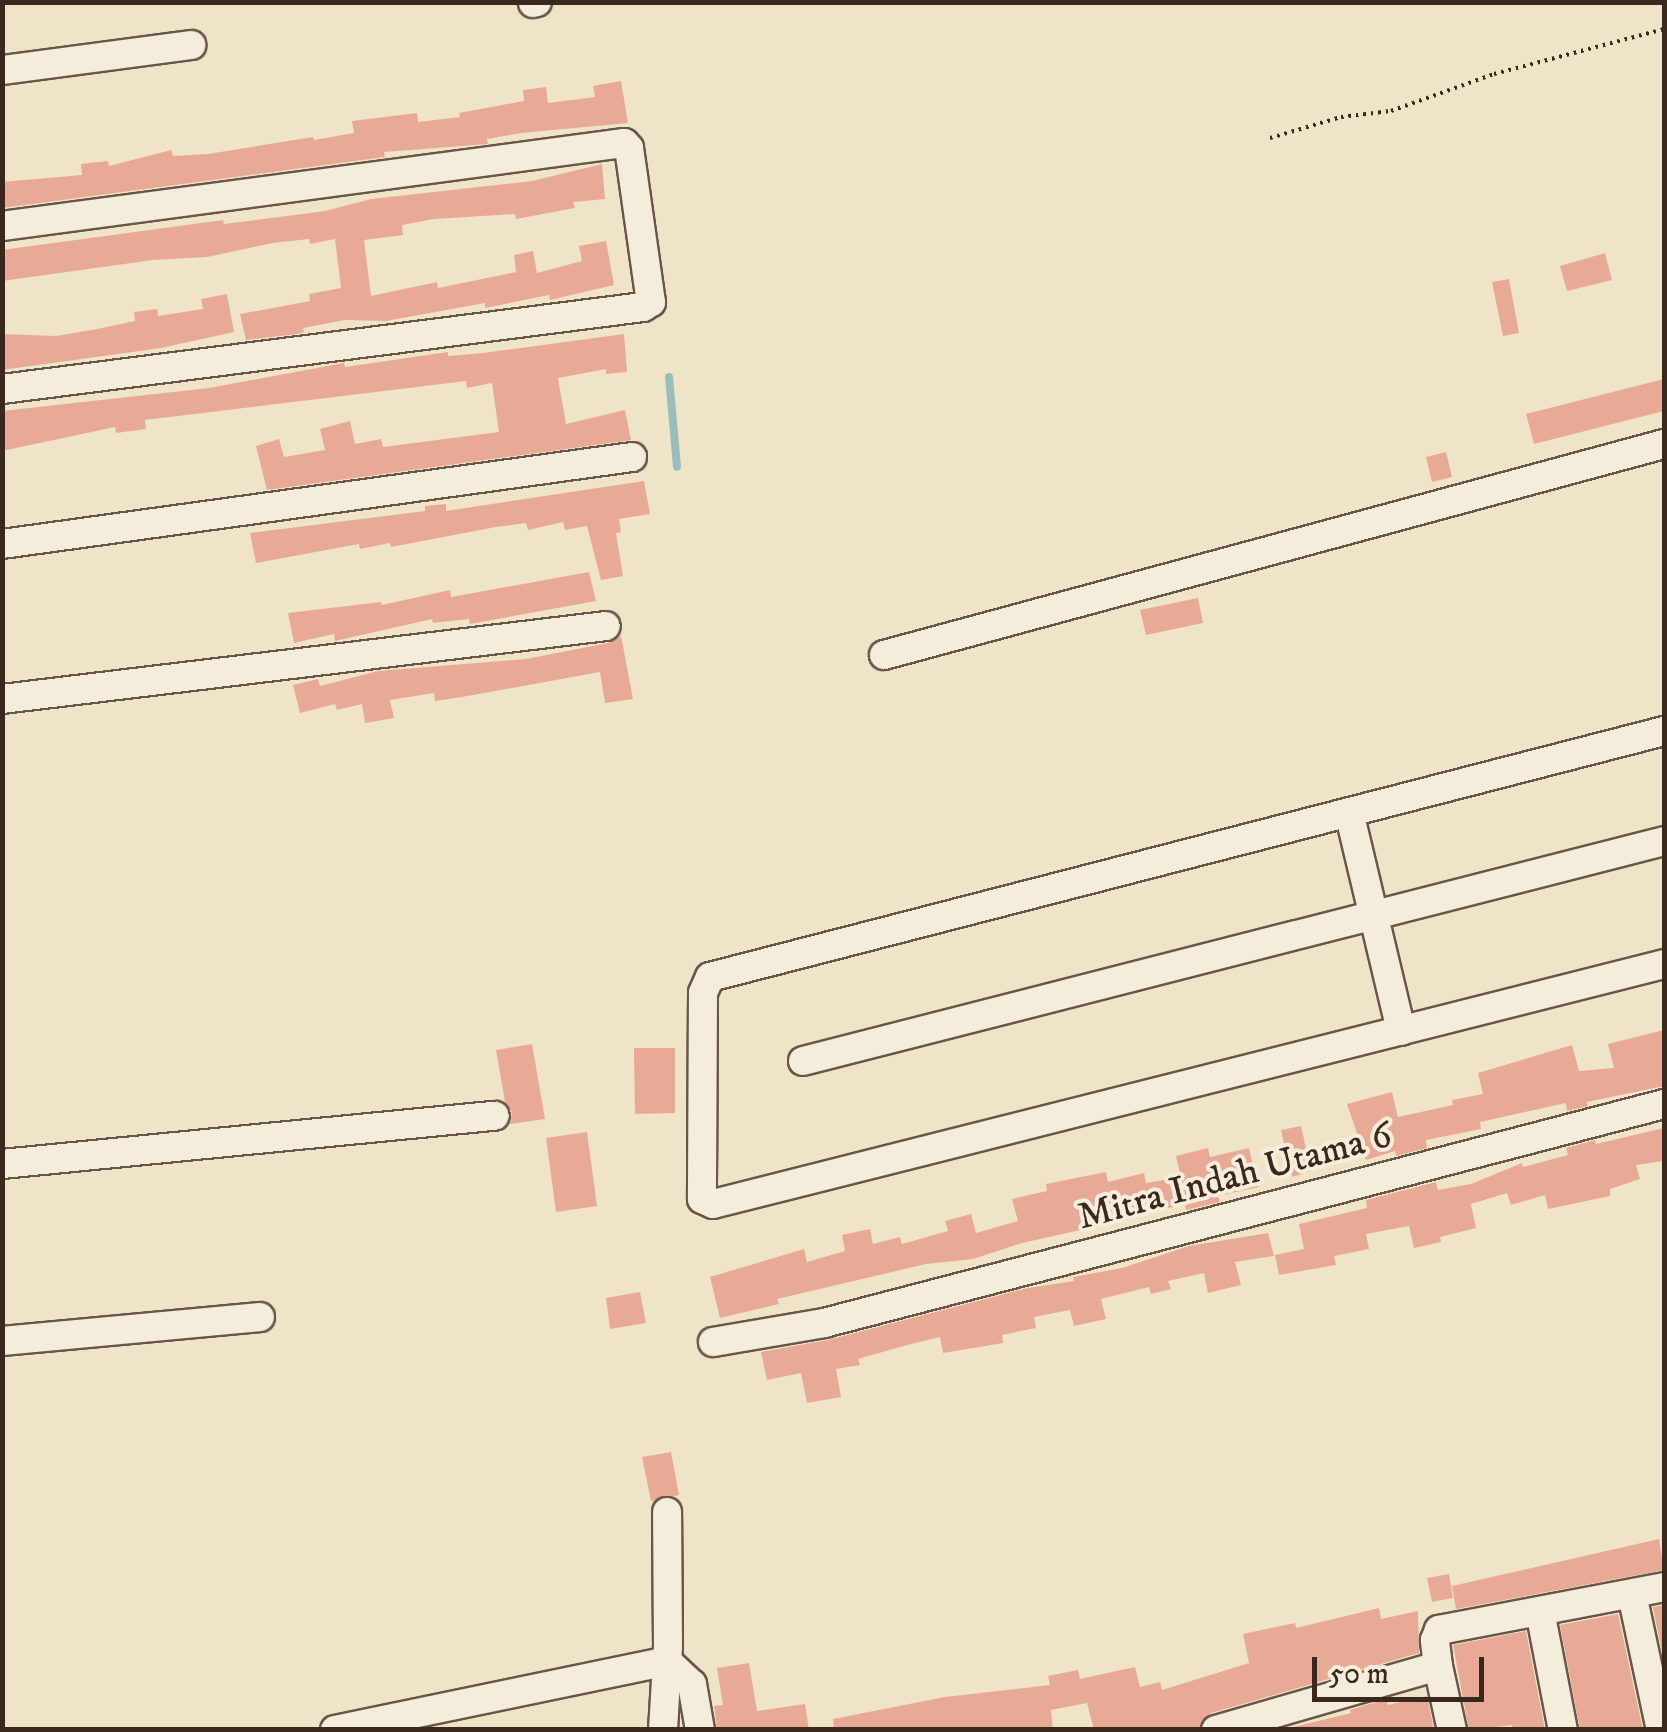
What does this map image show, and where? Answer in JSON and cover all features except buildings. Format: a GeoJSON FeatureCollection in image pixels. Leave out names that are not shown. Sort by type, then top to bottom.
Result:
{"type":"FeatureCollection","features":[{"type":"Feature","properties":{"kind":"street"},"geometry":{"type":"LineString","coordinates":[[2,70],[191,45]]}},
{"type":"Feature","properties":{"kind":"street"},"geometry":{"type":"LineString","coordinates":[[2,226],[624,143],[629,148],[650,302],[643,307],[2,390]]}},
{"type":"Feature","properties":{"kind":"street"},"geometry":{"type":"LineString","coordinates":[[884,655],[1664,444]]}},
{"type":"Feature","properties":{"kind":"street"},"geometry":{"type":"LineString","coordinates":[[2,544],[632,457]]}},
{"type":"Feature","properties":{"kind":"street"},"geometry":{"type":"LineString","coordinates":[[2,699],[606,626]]}},
{"type":"Feature","properties":{"kind":"street"},"geometry":{"type":"LineString","coordinates":[[1664,731],[710,977],[702,994],[702,1198],[713,1204],[1664,964]]}},
{"type":"Feature","properties":{"kind":"street"},"geometry":{"type":"LineString","coordinates":[[1349,812],[1401,1031]]}},
{"type":"Feature","properties":{"kind":"street"},"geometry":{"type":"LineString","coordinates":[[803,1061],[1664,841]]}},
{"type":"Feature","properties":{"kind":"street","name":"Mitra Indah Utama 6"},"geometry":{"type":"LineString","coordinates":[[713,1342],[824,1322],[1664,1104]]}},
{"type":"Feature","properties":{"kind":"street"},"geometry":{"type":"LineString","coordinates":[[2,1164],[494,1116]]}},
{"type":"Feature","properties":{"kind":"street"},"geometry":{"type":"LineString","coordinates":[[2,1342],[260,1317]]}},
{"type":"Feature","properties":{"kind":"street"},"geometry":{"type":"LineString","coordinates":[[667,1512],[678,1670],[700,1730]]}},
{"type":"Feature","properties":{"kind":"street"},"geometry":{"type":"LineString","coordinates":[[1452,1730],[1438,1666],[1436,1640],[1440,1630],[1664,1587]]}},
{"type":"Feature","properties":{"kind":"street"},"geometry":{"type":"LineString","coordinates":[[1632,1594],[1661,1730]]}},
{"type":"Feature","properties":{"kind":"street"},"geometry":{"type":"LineString","coordinates":[[1540,1611],[1562,1730]]}},
{"type":"Feature","properties":{"kind":"street"},"geometry":{"type":"LineString","coordinates":[[1216,1730],[1438,1666]]}},
{"type":"Feature","properties":{"kind":"street"},"geometry":{"type":"LineString","coordinates":[[335,1730],[678,1670]]}},
{"type":"Feature","properties":{"kind":"street"},"geometry":{"type":"LineString","coordinates":[[663,1730],[678,1670]]}},
{"type":"Feature","properties":{"kind":"path"},"geometry":{"type":"LineString","coordinates":[[1270,138],[1340,116],[1390,111],[1494,74],[1664,28]]}},
{"type":"Feature","properties":{"kind":"waterway"},"geometry":{"type":"LineString","coordinates":[[669,377],[677,467]]}}]}
